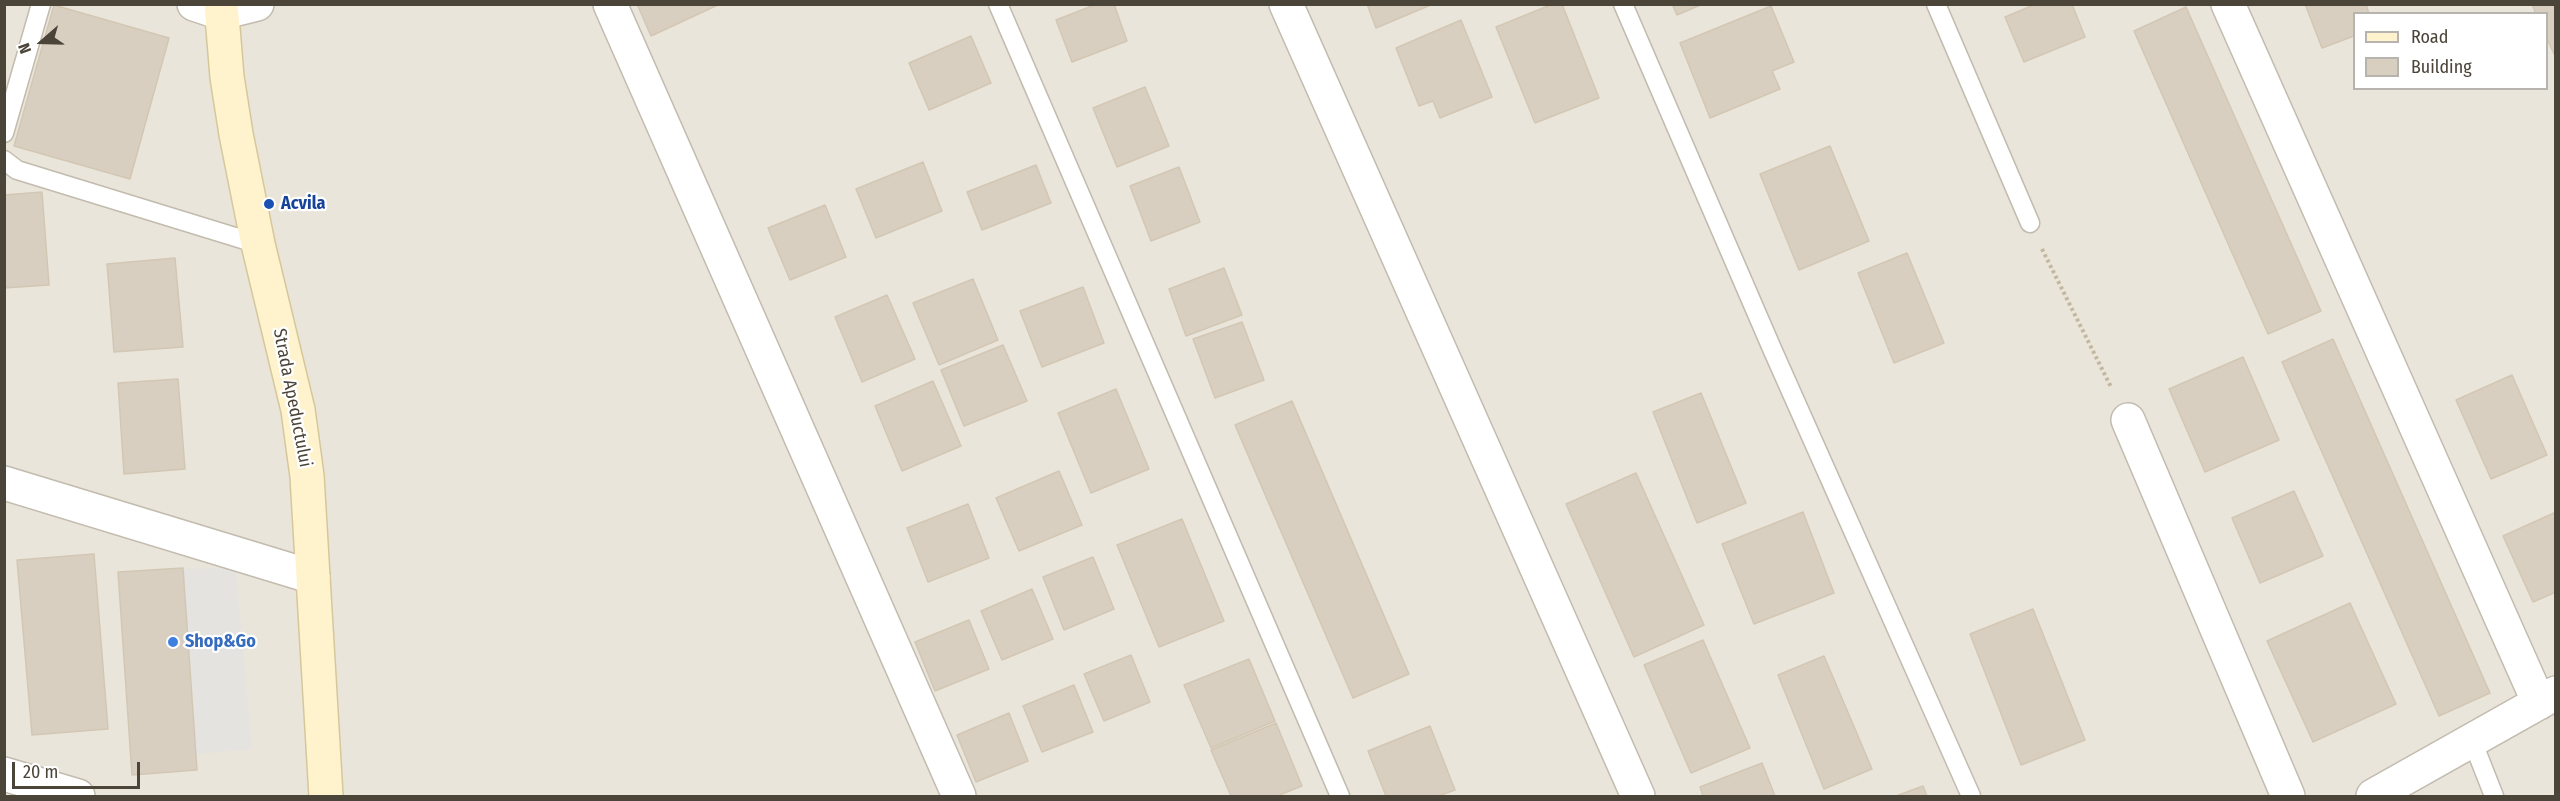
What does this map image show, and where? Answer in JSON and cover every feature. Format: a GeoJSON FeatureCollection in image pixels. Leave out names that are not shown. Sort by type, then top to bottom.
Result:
{"type":"FeatureCollection","features":[{"type":"Feature","properties":{"kind":"street"},"geometry":{"type":"LineString","coordinates":[[212,7],[257,4]]}},
{"type":"Feature","properties":{"kind":"street"},"geometry":{"type":"LineString","coordinates":[[610,4],[959,796]]}},
{"type":"Feature","properties":{"kind":"street"},"geometry":{"type":"LineString","coordinates":[[1286,4],[1638,796]]}},
{"type":"Feature","properties":{"kind":"street"},"geometry":{"type":"LineString","coordinates":[[2228,4],[2547,698],[2373,796]]}},
{"type":"Feature","properties":{"kind":"street","name":"Strada Apeductului"},"geometry":{"type":"LineString","coordinates":[[212,7],[258,244],[283,339],[298,410],[307,476],[326,796]]}},
{"type":"Feature","properties":{"kind":"street"},"geometry":{"type":"LineString","coordinates":[[2128,420],[2288,796]]}},
{"type":"Feature","properties":{"kind":"street"},"geometry":{"type":"LineString","coordinates":[[4,483],[313,577]]}},
{"type":"Feature","properties":{"kind":"street"},"geometry":{"type":"LineString","coordinates":[[4,774],[78,796]]}},
{"type":"Feature","properties":{"kind":"lane"},"geometry":{"type":"LineString","coordinates":[[4,133],[41,4]]}},
{"type":"Feature","properties":{"kind":"lane"},"geometry":{"type":"LineString","coordinates":[[998,4],[1340,796]]}},
{"type":"Feature","properties":{"kind":"lane"},"geometry":{"type":"LineString","coordinates":[[1623,4],[1773,351],[1971,796]]}},
{"type":"Feature","properties":{"kind":"lane"},"geometry":{"type":"LineString","coordinates":[[1936,4],[2030,223]]}},
{"type":"Feature","properties":{"kind":"lane"},"geometry":{"type":"LineString","coordinates":[[4,160],[17,170],[258,244]]}},
{"type":"Feature","properties":{"kind":"lane"},"geometry":{"type":"LineString","coordinates":[[2472,740],[2494,796]]}},
{"type":"Feature","properties":{"kind":"path"},"geometry":{"type":"LineString","coordinates":[[2030,223],[2128,420]]}},
{"type":"Feature","properties":{"kind":"shaded area"},"geometry":{"type":"Polygon","coordinates":[[[5,5],[2555,5],[2555,796],[5,796],[5,5]]]}},
{"type":"Feature","properties":{"kind":"shaded area"},"geometry":{"type":"Polygon","coordinates":[[[236,568],[252,749],[189,755],[174,569],[236,568]]]}},
{"type":"Feature","properties":{"kind":"building"},"geometry":{"type":"Polygon","coordinates":[[[637,4],[720,4],[651,36],[637,4]]]}},
{"type":"Feature","properties":{"kind":"building"},"geometry":{"type":"Polygon","coordinates":[[[1097,4],[1114,4],[1127,41],[1072,62],[1056,20],[1097,4]]]}},
{"type":"Feature","properties":{"kind":"building"},"geometry":{"type":"Polygon","coordinates":[[[1367,4],[1433,4],[1376,28],[1367,4]]]}},
{"type":"Feature","properties":{"kind":"building"},"geometry":{"type":"Polygon","coordinates":[[[1553,4],[1562,4],[1599,98],[1535,123],[1496,27],[1553,4]]]}},
{"type":"Feature","properties":{"kind":"building"},"geometry":{"type":"Polygon","coordinates":[[[1672,4],[1703,4],[1677,15],[1672,4]]]}},
{"type":"Feature","properties":{"kind":"building"},"geometry":{"type":"Polygon","coordinates":[[[2036,4],[2072,4],[2085,37],[2024,62],[2005,17],[2036,4]]]}},
{"type":"Feature","properties":{"kind":"building"},"geometry":{"type":"Polygon","coordinates":[[[2305,4],[2366,4],[2368,12],[2353,12],[2353,36],[2322,48],[2305,4]]]}},
{"type":"Feature","properties":{"kind":"building"},"geometry":{"type":"Polygon","coordinates":[[[2532,4],[2556,4],[2556,58],[2548,41],[2548,12],[2535,12],[2532,4]]]}},
{"type":"Feature","properties":{"kind":"building"},"geometry":{"type":"Polygon","coordinates":[[[54,5],[169,38],[130,179],[14,146],[54,5]]]}},
{"type":"Feature","properties":{"kind":"building"},"geometry":{"type":"Polygon","coordinates":[[[1771,6],[1794,62],[1772,71],[1780,89],[1710,118],[1680,43],[1771,6]]]}},
{"type":"Feature","properties":{"kind":"building"},"geometry":{"type":"Polygon","coordinates":[[[2186,7],[2321,311],[2268,334],[2134,31],[2186,7]]]}},
{"type":"Feature","properties":{"kind":"building"},"geometry":{"type":"Polygon","coordinates":[[[1461,20],[1492,97],[1440,118],[1433,101],[1419,106],[1396,48],[1461,20]]]}},
{"type":"Feature","properties":{"kind":"building"},"geometry":{"type":"Polygon","coordinates":[[[971,36],[991,83],[929,110],[909,63],[971,36]]]}},
{"type":"Feature","properties":{"kind":"building"},"geometry":{"type":"Polygon","coordinates":[[[1145,87],[1169,146],[1117,167],[1093,108],[1145,87]]]}},
{"type":"Feature","properties":{"kind":"building"},"geometry":{"type":"Polygon","coordinates":[[[1830,146],[1869,241],[1799,270],[1760,174],[1830,146]]]}},
{"type":"Feature","properties":{"kind":"building"},"geometry":{"type":"Polygon","coordinates":[[[923,162],[942,211],[876,238],[856,189],[923,162]]]}},
{"type":"Feature","properties":{"kind":"building"},"geometry":{"type":"Polygon","coordinates":[[[1036,165],[1051,203],[982,230],[967,192],[1036,165]]]}},
{"type":"Feature","properties":{"kind":"building"},"geometry":{"type":"Polygon","coordinates":[[[1179,167],[1200,222],[1151,241],[1130,186],[1179,167]]]}},
{"type":"Feature","properties":{"kind":"building"},"geometry":{"type":"Polygon","coordinates":[[[42,192],[49,285],[4,288],[4,195],[42,192]]]}},
{"type":"Feature","properties":{"kind":"building"},"geometry":{"type":"Polygon","coordinates":[[[825,205],[846,257],[790,280],[768,228],[825,205]]]}},
{"type":"Feature","properties":{"kind":"building"},"geometry":{"type":"Polygon","coordinates":[[[1907,253],[1944,343],[1894,363],[1858,273],[1907,253]]]}},
{"type":"Feature","properties":{"kind":"building"},"geometry":{"type":"Polygon","coordinates":[[[175,258],[183,347],[114,352],[107,264],[175,258]]]}},
{"type":"Feature","properties":{"kind":"building"},"geometry":{"type":"Polygon","coordinates":[[[1224,268],[1242,315],[1186,336],[1169,289],[1224,268]]]}},
{"type":"Feature","properties":{"kind":"building"},"geometry":{"type":"Polygon","coordinates":[[[973,279],[998,340],[939,365],[913,303],[973,279]]]}},
{"type":"Feature","properties":{"kind":"building"},"geometry":{"type":"Polygon","coordinates":[[[1083,287],[1104,343],[1042,367],[1020,311],[1083,287]]]}},
{"type":"Feature","properties":{"kind":"building"},"geometry":{"type":"Polygon","coordinates":[[[887,295],[915,359],[862,382],[835,317],[887,295]]]}},
{"type":"Feature","properties":{"kind":"building"},"geometry":{"type":"Polygon","coordinates":[[[1242,322],[1264,380],[1215,398],[1193,339],[1242,322]]]}},
{"type":"Feature","properties":{"kind":"building"},"geometry":{"type":"Polygon","coordinates":[[[2333,339],[2490,693],[2439,716],[2282,362],[2333,339]]]}},
{"type":"Feature","properties":{"kind":"building"},"geometry":{"type":"Polygon","coordinates":[[[1003,345],[1027,401],[964,426],[941,370],[1003,345]]]}},
{"type":"Feature","properties":{"kind":"building"},"geometry":{"type":"Polygon","coordinates":[[[2243,357],[2279,440],[2205,472],[2169,389],[2243,357]]]}},
{"type":"Feature","properties":{"kind":"building"},"geometry":{"type":"Polygon","coordinates":[[[2512,375],[2547,455],[2491,479],[2456,400],[2512,375]]]}},
{"type":"Feature","properties":{"kind":"building"},"geometry":{"type":"Polygon","coordinates":[[[178,379],[185,469],[124,474],[118,383],[178,379]]]}},
{"type":"Feature","properties":{"kind":"building"},"geometry":{"type":"Polygon","coordinates":[[[933,381],[961,446],[902,471],[875,406],[933,381]]]}},
{"type":"Feature","properties":{"kind":"building"},"geometry":{"type":"Polygon","coordinates":[[[1116,389],[1149,469],[1091,493],[1058,413],[1116,389]]]}},
{"type":"Feature","properties":{"kind":"building"},"geometry":{"type":"Polygon","coordinates":[[[1701,393],[1746,503],[1697,523],[1653,412],[1701,393]]]}},
{"type":"Feature","properties":{"kind":"building"},"geometry":{"type":"Polygon","coordinates":[[[1292,401],[1409,674],[1353,698],[1235,425],[1292,401]]]}},
{"type":"Feature","properties":{"kind":"building"},"geometry":{"type":"Polygon","coordinates":[[[1059,471],[1082,525],[1019,551],[996,498],[1059,471]]]}},
{"type":"Feature","properties":{"kind":"building"},"geometry":{"type":"Polygon","coordinates":[[[1636,473],[1704,625],[1634,657],[1566,504],[1636,473]]]}},
{"type":"Feature","properties":{"kind":"building"},"geometry":{"type":"Polygon","coordinates":[[[2294,491],[2323,556],[2260,583],[2232,518],[2294,491]]]}},
{"type":"Feature","properties":{"kind":"building"},"geometry":{"type":"Polygon","coordinates":[[[968,504],[989,558],[928,582],[907,528],[968,504]]]}},
{"type":"Feature","properties":{"kind":"building"},"geometry":{"type":"Polygon","coordinates":[[[1803,512],[1834,593],[1754,624],[1722,544],[1803,512]]]}},
{"type":"Feature","properties":{"kind":"building"},"geometry":{"type":"Polygon","coordinates":[[[2556,512],[2556,592],[2533,602],[2503,536],[2556,512]]]}},
{"type":"Feature","properties":{"kind":"building"},"geometry":{"type":"Polygon","coordinates":[[[1182,519],[1224,621],[1159,647],[1117,545],[1182,519]]]}},
{"type":"Feature","properties":{"kind":"building"},"geometry":{"type":"Polygon","coordinates":[[[94,554],[108,729],[32,735],[17,560],[94,554]]]}},
{"type":"Feature","properties":{"kind":"building"},"geometry":{"type":"Polygon","coordinates":[[[1093,557],[1114,609],[1064,630],[1043,577],[1093,557]]]}},
{"type":"Feature","properties":{"kind":"building"},"geometry":{"type":"Polygon","coordinates":[[[183,568],[197,770],[132,775],[118,572],[183,568]]]}},
{"type":"Feature","properties":{"kind":"building"},"geometry":{"type":"Polygon","coordinates":[[[1032,589],[1053,639],[1002,660],[981,611],[1032,589]]]}},
{"type":"Feature","properties":{"kind":"building"},"geometry":{"type":"Polygon","coordinates":[[[2350,603],[2396,704],[2313,742],[2267,641],[2350,603]]]}},
{"type":"Feature","properties":{"kind":"building"},"geometry":{"type":"Polygon","coordinates":[[[2033,609],[2085,740],[2021,765],[1970,634],[2033,609]]]}},
{"type":"Feature","properties":{"kind":"building"},"geometry":{"type":"Polygon","coordinates":[[[969,620],[989,669],[935,691],[915,642],[969,620]]]}},
{"type":"Feature","properties":{"kind":"building"},"geometry":{"type":"Polygon","coordinates":[[[1703,640],[1750,748],[1691,773],[1644,665],[1703,640]]]}},
{"type":"Feature","properties":{"kind":"building"},"geometry":{"type":"Polygon","coordinates":[[[1131,655],[1150,702],[1104,721],[1084,674],[1131,655]]]}},
{"type":"Feature","properties":{"kind":"building"},"geometry":{"type":"Polygon","coordinates":[[[1824,656],[1872,769],[1824,789],[1778,675],[1824,656]]]}},
{"type":"Feature","properties":{"kind":"building"},"geometry":{"type":"Polygon","coordinates":[[[1249,659],[1275,721],[1211,748],[1184,685],[1249,659]]]}},
{"type":"Feature","properties":{"kind":"building"},"geometry":{"type":"Polygon","coordinates":[[[1074,685],[1093,732],[1042,752],[1023,706],[1074,685]]]}},
{"type":"Feature","properties":{"kind":"building"},"geometry":{"type":"Polygon","coordinates":[[[1009,713],[1028,761],[976,782],[957,735],[1009,713]]]}},
{"type":"Feature","properties":{"kind":"building"},"geometry":{"type":"Polygon","coordinates":[[[1276,723],[1302,786],[1277,796],[1231,796],[1211,750],[1276,723]]]}},
{"type":"Feature","properties":{"kind":"building"},"geometry":{"type":"Polygon","coordinates":[[[1430,726],[1455,790],[1438,796],[1386,796],[1368,751],[1430,726]]]}},
{"type":"Feature","properties":{"kind":"building"},"geometry":{"type":"Polygon","coordinates":[[[1762,763],[1775,796],[1703,796],[1700,787],[1762,763]]]}},
{"type":"Feature","properties":{"kind":"building"},"geometry":{"type":"Polygon","coordinates":[[[1923,786],[1927,796],[1896,796],[1923,786]]]}},
{"type":"Feature","properties":{"kind":"place","name":"Acvila"},"geometry":{"type":"Point","coordinates":[269,204]}},
{"type":"Feature","properties":{"kind":"place","name":"Shop&Go"},"geometry":{"type":"Point","coordinates":[173,642]}}]}
